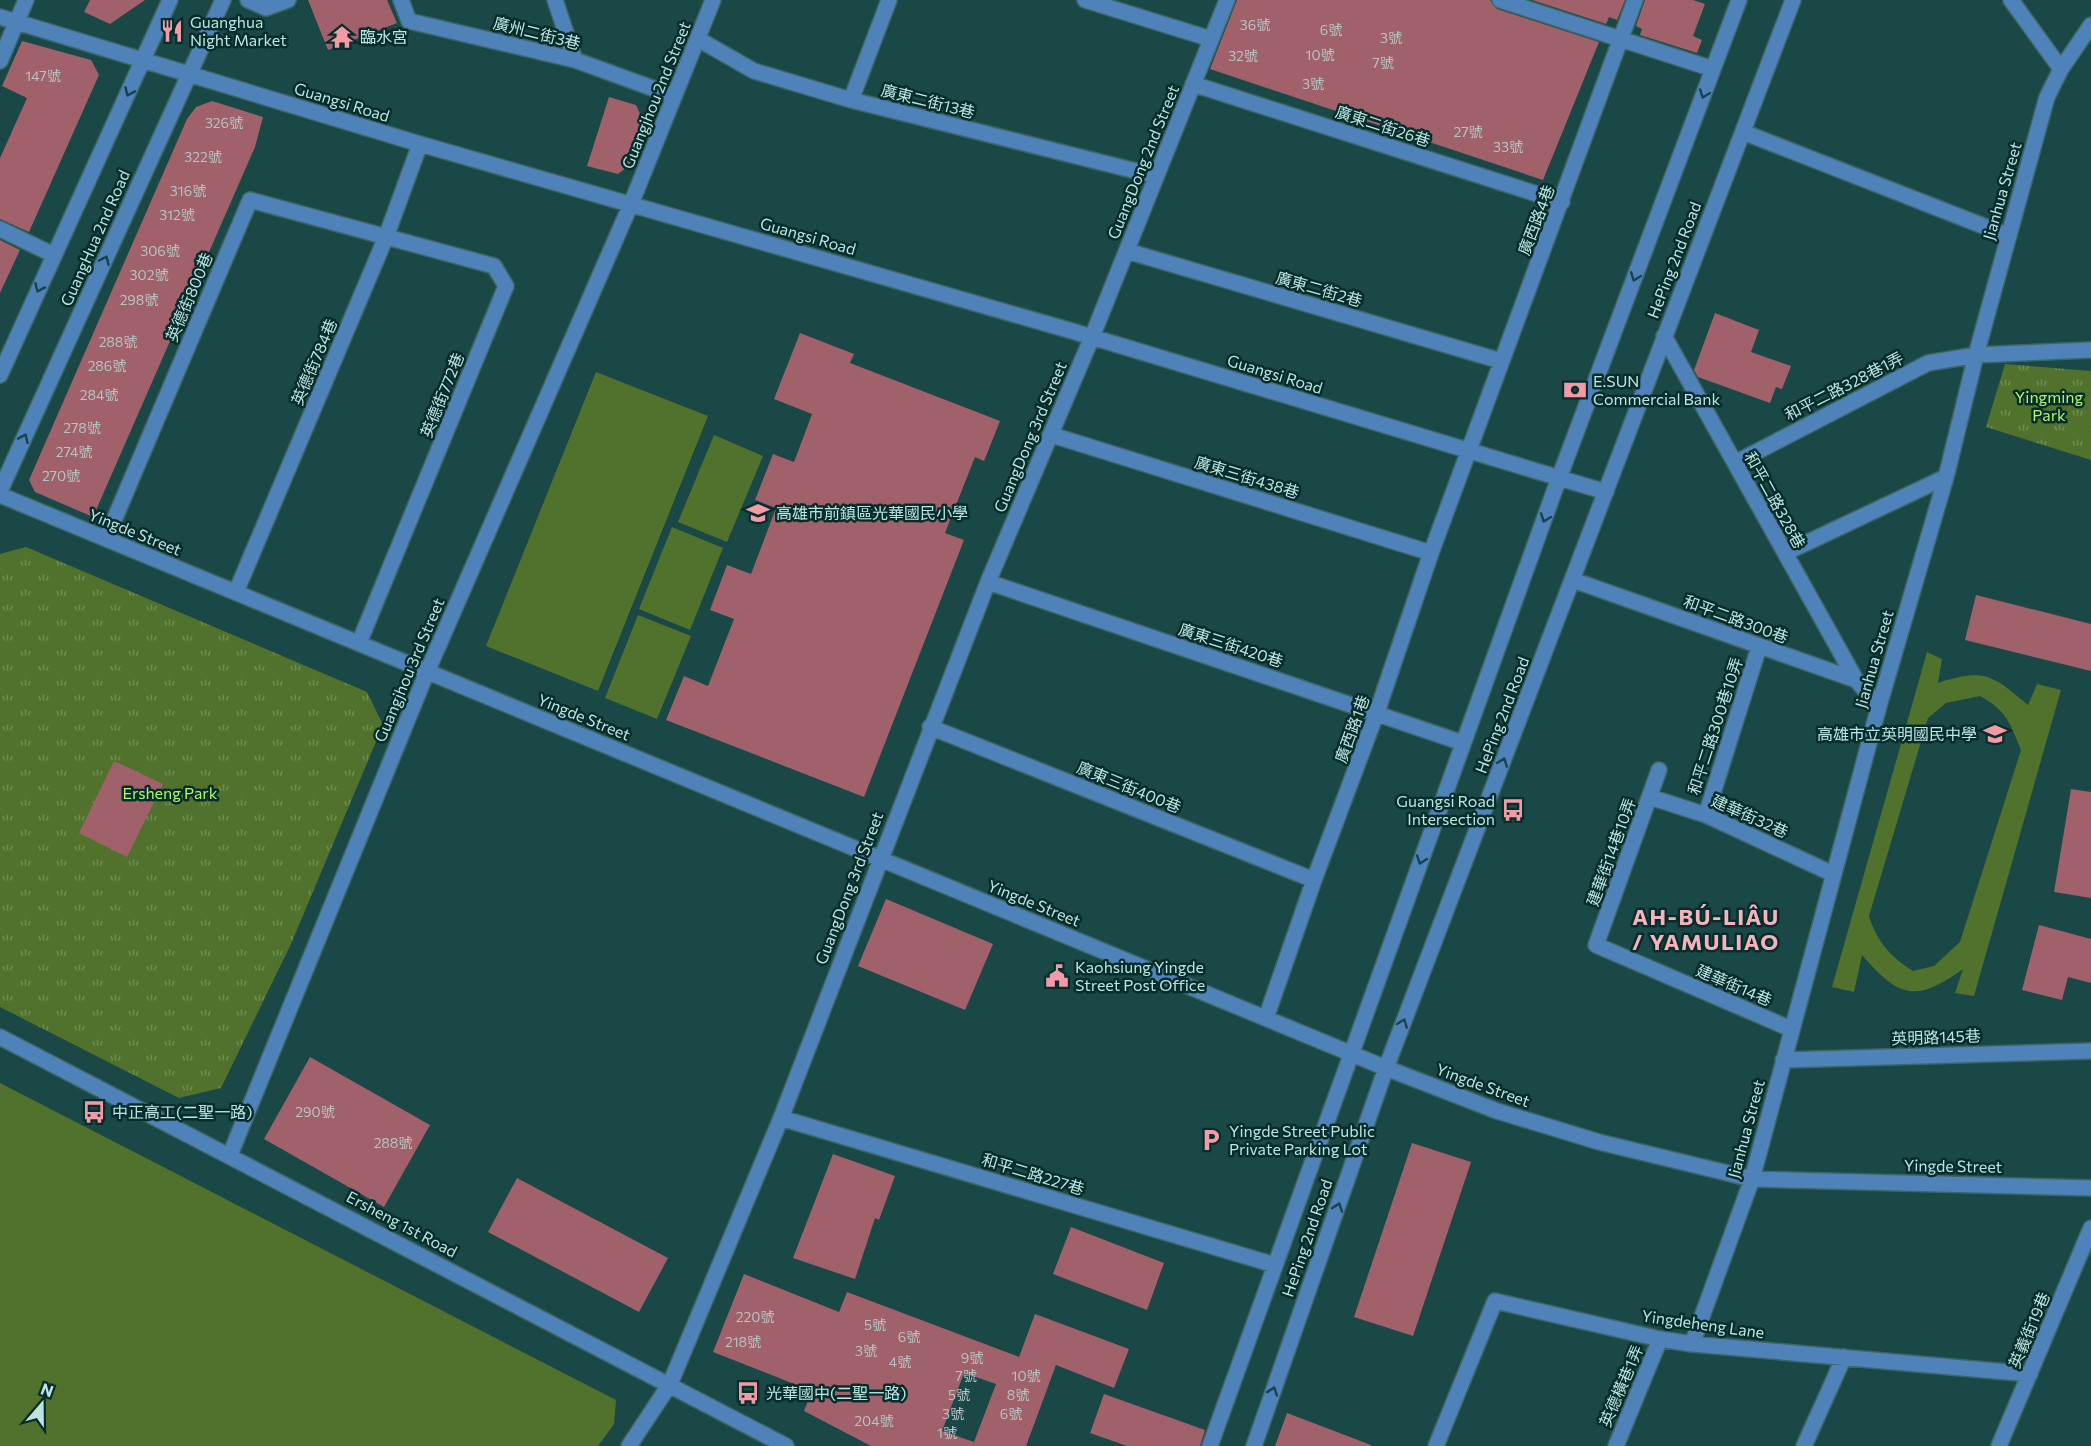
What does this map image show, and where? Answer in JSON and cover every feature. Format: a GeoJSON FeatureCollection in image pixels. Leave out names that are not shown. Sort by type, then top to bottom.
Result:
{"type":"FeatureCollection","features":[{"type":"Feature","properties":{"kind":"street"},"geometry":{"type":"LineString","coordinates":[[0,61],[26,0]]}},
{"type":"Feature","properties":{"kind":"street","name":"GuangHua 2nd Road"},"geometry":{"type":"LineString","coordinates":[[0,375],[170,0]]}},
{"type":"Feature","properties":{"kind":"street","name":"GuangHua 2nd Road"},"geometry":{"type":"LineString","coordinates":[[0,493],[223,0]]}},
{"type":"Feature","properties":{"kind":"street"},"geometry":{"type":"LineString","coordinates":[[248,0],[266,8],[288,0]]}},
{"type":"Feature","properties":{"kind":"street","name":"廣州二街3巷"},"geometry":{"type":"LineString","coordinates":[[401,0],[410,21],[575,60],[674,96]]}},
{"type":"Feature","properties":{"kind":"street"},"geometry":{"type":"LineString","coordinates":[[555,0],[575,60]]}},
{"type":"Feature","properties":{"kind":"street","name":"Guangjhou 2nd Street"},"geometry":{"type":"LineString","coordinates":[[631,204],[713,0]]}},
{"type":"Feature","properties":{"kind":"street"},"geometry":{"type":"LineString","coordinates":[[851,100],[889,0]]}},
{"type":"Feature","properties":{"kind":"street"},"geometry":{"type":"LineString","coordinates":[[1085,0],[1211,39]]}},
{"type":"Feature","properties":{"kind":"street","name":"GuangDong 2nd Street"},"geometry":{"type":"LineString","coordinates":[[1092,337],[1227,0]]}},
{"type":"Feature","properties":{"kind":"street"},"geometry":{"type":"LineString","coordinates":[[1500,0],[1713,69]]}},
{"type":"Feature","properties":{"kind":"street","name":"廣西路4巷"},"geometry":{"type":"LineString","coordinates":[[1468,451],[1635,0]]}},
{"type":"Feature","properties":{"kind":"street","name":"HePing 2nd Road"},"geometry":{"type":"LineString","coordinates":[[1210,1446],[1559,478],[1739,0]]}},
{"type":"Feature","properties":{"kind":"street","name":"HePing 2nd Road"},"geometry":{"type":"LineString","coordinates":[[1254,1446],[1386,1068],[1792,0]]}},
{"type":"Feature","properties":{"kind":"street"},"geometry":{"type":"LineString","coordinates":[[2011,0],[2061,69]]}},
{"type":"Feature","properties":{"kind":"street","name":"Guangsi Road"},"geometry":{"type":"LineString","coordinates":[[0,17],[420,144],[1092,337],[1606,492]]}},
{"type":"Feature","properties":{"kind":"street","name":"Jianhua Street"},"geometry":{"type":"LineString","coordinates":[[1692,1344],[1752,1179],[1879,706],[1946,477],[1976,355],[2047,97],[2061,69],[2091,25]]}},
{"type":"Feature","properties":{"kind":"street","name":"廣東二街13巷"},"geometry":{"type":"LineString","coordinates":[[698,39],[754,71],[851,100],[1156,177]]}},
{"type":"Feature","properties":{"kind":"street","name":"廣東二街26巷"},"geometry":{"type":"LineString","coordinates":[[1193,84],[1562,202]]}},
{"type":"Feature","properties":{"kind":"street"},"geometry":{"type":"LineString","coordinates":[[1743,132],[2008,236]]}},
{"type":"Feature","properties":{"kind":"street","name":"英德街784巷"},"geometry":{"type":"LineString","coordinates":[[236,592],[386,237],[420,144]]}},
{"type":"Feature","properties":{"kind":"street","name":"英德街800巷"},"geometry":{"type":"LineString","coordinates":[[105,539],[250,200],[386,237]]}},
{"type":"Feature","properties":{"kind":"street","name":"Guangjhou 3rd Street"},"geometry":{"type":"LineString","coordinates":[[230,1155],[427,672],[631,204]]}},
{"type":"Feature","properties":{"kind":"street"},"geometry":{"type":"LineString","coordinates":[[0,229],[54,255]]}},
{"type":"Feature","properties":{"kind":"street","name":"英德街772巷"},"geometry":{"type":"LineString","coordinates":[[359,643],[506,286],[494,266],[386,237]]}},
{"type":"Feature","properties":{"kind":"street","name":"廣東二街2巷"},"geometry":{"type":"LineString","coordinates":[[1127,251],[1501,361]]}},
{"type":"Feature","properties":{"kind":"street","name":"和平二路328巷"},"geometry":{"type":"LineString","coordinates":[[1664,336],[1856,680]]}},
{"type":"Feature","properties":{"kind":"street","name":"GuangDong 3rd Street"},"geometry":{"type":"LineString","coordinates":[[629,1446],[670,1383],[781,1118],[987,582],[1052,435],[1092,337]]}},
{"type":"Feature","properties":{"kind":"street","name":"和平二路328巷1弄"},"geometry":{"type":"LineString","coordinates":[[1735,463],[1928,363],[1976,355],[2091,350]]}},
{"type":"Feature","properties":{"kind":"street","name":"廣東三街438巷"},"geometry":{"type":"LineString","coordinates":[[1052,435],[1431,554]]}},
{"type":"Feature","properties":{"kind":"street","name":"廣西路1巷"},"geometry":{"type":"LineString","coordinates":[[1266,1018],[1314,880],[1377,712],[1468,451]]}},
{"type":"Feature","properties":{"kind":"street"},"geometry":{"type":"LineString","coordinates":[[1785,553],[1946,477]]}},
{"type":"Feature","properties":{"kind":"street","name":"Yingde Street"},"geometry":{"type":"LineString","coordinates":[[0,493],[105,539],[879,859],[1386,1068],[1497,1111],[1599,1142],[1752,1179],[2091,1188]]}},
{"type":"Feature","properties":{"kind":"street","name":"和平二路300巷"},"geometry":{"type":"LineString","coordinates":[[1573,580],[1856,680],[1879,706]]}},
{"type":"Feature","properties":{"kind":"street","name":"廣東三街420巷"},"geometry":{"type":"LineString","coordinates":[[987,582],[1377,712],[1463,743]]}},
{"type":"Feature","properties":{"kind":"street","name":"和平二路300巷10弄"},"geometry":{"type":"LineString","coordinates":[[1706,815],[1759,647]]}},
{"type":"Feature","properties":{"kind":"street","name":"廣東三街400巷"},"geometry":{"type":"LineString","coordinates":[[930,727],[1314,880]]}},
{"type":"Feature","properties":{"kind":"street","name":"建華街14巷10弄"},"geometry":{"type":"LineString","coordinates":[[1596,945],[1659,770]]}},
{"type":"Feature","properties":{"kind":"street","name":"建華街32巷"},"geometry":{"type":"LineString","coordinates":[[1650,797],[1706,815],[1833,874]]}},
{"type":"Feature","properties":{"kind":"street","name":"建華街14巷"},"geometry":{"type":"LineString","coordinates":[[1596,945],[1791,1029]]}},
{"type":"Feature","properties":{"kind":"street","name":"Ersheng 1st Road"},"geometry":{"type":"LineString","coordinates":[[0,1037],[670,1383],[786,1446]]}},
{"type":"Feature","properties":{"kind":"street","name":"英明路145巷"},"geometry":{"type":"LineString","coordinates":[[1783,1060],[2091,1051]]}},
{"type":"Feature","properties":{"kind":"street","name":"和平二路227巷"},"geometry":{"type":"LineString","coordinates":[[781,1118],[1275,1265]]}},
{"type":"Feature","properties":{"kind":"street","name":"英義街19巷"},"geometry":{"type":"LineString","coordinates":[[1999,1446],[2091,1228]]}},
{"type":"Feature","properties":{"kind":"street","name":"Yingdeheng Lane"},"geometry":{"type":"LineString","coordinates":[[1436,1446],[1495,1301],[1660,1339],[1692,1344],[2030,1374]]}},
{"type":"Feature","properties":{"kind":"street","name":"英德橫巷1弄"},"geometry":{"type":"LineString","coordinates":[[1616,1446],[1660,1339]]}},
{"type":"Feature","properties":{"kind":"street"},"geometry":{"type":"LineString","coordinates":[[1804,1446],[1844,1358]]}},
{"type":"Feature","properties":{"kind":"green space","name":"Yingming Park"},"geometry":{"type":"Polygon","coordinates":[[[2005,364],[2091,371],[2091,460],[1986,427],[2005,364]]]}},
{"type":"Feature","properties":{"kind":"green space"},"geometry":{"type":"Polygon","coordinates":[[[596,372],[708,416],[598,691],[486,646],[596,372]]]}},
{"type":"Feature","properties":{"kind":"green space"},"geometry":{"type":"Polygon","coordinates":[[[714,435],[763,456],[727,542],[678,522],[714,435]]]}},
{"type":"Feature","properties":{"kind":"green space"},"geometry":{"type":"Polygon","coordinates":[[[672,527],[723,548],[690,630],[639,609],[672,527]]]}},
{"type":"Feature","properties":{"kind":"green space","name":"Ersheng Park"},"geometry":{"type":"Polygon","coordinates":[[[26,547],[367,692],[383,725],[291,944],[221,1088],[179,1098],[0,1007],[0,554],[26,547]]]}},
{"type":"Feature","properties":{"kind":"green space"},"geometry":{"type":"Polygon","coordinates":[[[638,615],[691,636],[657,719],[605,698],[638,615]]]}},
{"type":"Feature","properties":{"kind":"green space"},"geometry":{"type":"Polygon","coordinates":[[[1927,652],[1942,659],[1938,683],[1967,676],[1987,677],[2005,687],[2028,705],[2037,684],[2061,690],[1974,996],[1955,993],[1963,969],[1933,987],[1920,991],[1909,991],[1887,980],[1862,955],[1854,992],[1832,987],[1927,652]],[[1980,696],[1946,703],[1928,718],[1869,916],[1876,934],[1886,948],[1913,971],[1934,966],[1960,942],[2021,750],[2006,718],[1989,701],[1980,696]]]}},
{"type":"Feature","properties":{"kind":"green space"},"geometry":{"type":"Polygon","coordinates":[[[0,1083],[616,1400],[614,1424],[598,1446],[0,1446],[0,1083]]]}},
{"type":"Feature","properties":{"kind":"building"},"geometry":{"type":"Polygon","coordinates":[[[90,0],[145,0],[110,24],[84,12],[90,0]]]}},
{"type":"Feature","properties":{"kind":"building","name":"臨水宮"},"geometry":{"type":"Polygon","coordinates":[[[308,0],[387,0],[397,23],[328,50],[308,0]]]}},
{"type":"Feature","properties":{"kind":"building"},"geometry":{"type":"Polygon","coordinates":[[[1237,0],[1490,0],[1497,9],[1599,42],[1543,180],[1210,69],[1237,0]]]}},
{"type":"Feature","properties":{"kind":"building"},"geometry":{"type":"Polygon","coordinates":[[[1532,0],[1625,0],[1617,20],[1609,17],[1606,24],[1532,0]]]}},
{"type":"Feature","properties":{"kind":"building"},"geometry":{"type":"Polygon","coordinates":[[[1645,0],[1693,0],[1705,4],[1693,36],[1702,40],[1697,53],[1640,35],[1642,29],[1636,26],[1645,0]]]}},
{"type":"Feature","properties":{"kind":"building"},"geometry":{"type":"Polygon","coordinates":[[[22,41],[91,60],[99,75],[29,232],[0,219],[0,158],[27,98],[2,86],[22,41]]]}},
{"type":"Feature","properties":{"kind":"building"},"geometry":{"type":"Polygon","coordinates":[[[609,97],[636,105],[644,123],[629,166],[618,174],[587,166],[609,97]]]}},
{"type":"Feature","properties":{"kind":"building"},"geometry":{"type":"Polygon","coordinates":[[[212,101],[263,117],[255,147],[93,517],[35,492],[29,480],[187,119],[196,107],[212,101]]]}},
{"type":"Feature","properties":{"kind":"building"},"geometry":{"type":"Polygon","coordinates":[[[0,240],[20,250],[0,293],[0,240]]]}},
{"type":"Feature","properties":{"kind":"building"},"geometry":{"type":"Polygon","coordinates":[[[1715,313],[1759,330],[1751,352],[1791,366],[1782,389],[1776,387],[1770,403],[1698,377],[1694,370],[1715,313]]]}},
{"type":"Feature","properties":{"kind":"building"},"geometry":{"type":"Polygon","coordinates":[[[800,333],[854,354],[850,363],[1000,421],[984,461],[975,457],[945,533],[964,540],[864,797],[666,720],[684,676],[708,686],[734,619],[710,610],[727,565],[751,574],[776,508],[755,500],[773,454],[794,462],[812,414],[774,399],[800,333]]]}},
{"type":"Feature","properties":{"kind":"building"},"geometry":{"type":"Polygon","coordinates":[[[1976,595],[2091,624],[2091,671],[1965,640],[1976,595]]]}},
{"type":"Feature","properties":{"kind":"building"},"geometry":{"type":"Polygon","coordinates":[[[114,761],[163,784],[127,857],[79,833],[114,761]]]}},
{"type":"Feature","properties":{"kind":"building"},"geometry":{"type":"Polygon","coordinates":[[[2071,789],[2091,792],[2091,898],[2054,892],[2071,789]]]}},
{"type":"Feature","properties":{"kind":"building"},"geometry":{"type":"Polygon","coordinates":[[[886,899],[993,944],[965,1010],[858,966],[886,899]]]}},
{"type":"Feature","properties":{"kind":"building"},"geometry":{"type":"Polygon","coordinates":[[[2039,925],[2091,939],[2091,983],[2068,977],[2062,1000],[2022,990],[2039,925]]]}},
{"type":"Feature","properties":{"kind":"building"},"geometry":{"type":"Polygon","coordinates":[[[310,1057],[430,1125],[384,1207],[264,1139],[310,1057]]]}},
{"type":"Feature","properties":{"kind":"building"},"geometry":{"type":"Polygon","coordinates":[[[1412,1143],[1471,1162],[1413,1336],[1354,1317],[1412,1143]]]}},
{"type":"Feature","properties":{"kind":"building"},"geometry":{"type":"Polygon","coordinates":[[[833,1154],[895,1176],[879,1220],[875,1218],[855,1279],[793,1258],[833,1154]]]}},
{"type":"Feature","properties":{"kind":"building"},"geometry":{"type":"Polygon","coordinates":[[[517,1178],[668,1258],[639,1312],[488,1232],[517,1178]]]}},
{"type":"Feature","properties":{"kind":"building"},"geometry":{"type":"Polygon","coordinates":[[[1071,1227],[1164,1263],[1147,1310],[1053,1274],[1071,1227]]]}},
{"type":"Feature","properties":{"kind":"building"},"geometry":{"type":"Polygon","coordinates":[[[744,1274],[839,1312],[847,1292],[1019,1357],[1035,1314],[1129,1349],[1114,1388],[1056,1365],[1026,1446],[871,1446],[804,1411],[812,1391],[713,1352],[744,1274]],[[964,1373],[942,1431],[974,1442],[996,1384],[964,1373]]]}},
{"type":"Feature","properties":{"kind":"building"},"geometry":{"type":"Polygon","coordinates":[[[1104,1394],[1205,1430],[1200,1446],[1127,1446],[1090,1433],[1104,1394]]]}},
{"type":"Feature","properties":{"kind":"building"},"geometry":{"type":"Polygon","coordinates":[[[1287,1413],[1371,1445],[1275,1446],[1287,1413]]]}},
{"type":"Feature","properties":{"kind":"place","name":"Guanghua Night Market"},"geometry":{"type":"Point","coordinates":[172,31]}},
{"type":"Feature","properties":{"kind":"place","name":"臨水宮"},"geometry":{"type":"Point","coordinates":[342,37]}},
{"type":"Feature","properties":{"kind":"place","name":"E.SUN Commercial Bank"},"geometry":{"type":"Point","coordinates":[1575,390]}},
{"type":"Feature","properties":{"kind":"place","name":"高雄市前鎮區光華國民小學"},"geometry":{"type":"Point","coordinates":[758,513]}},
{"type":"Feature","properties":{"kind":"place","name":"高雄市立英明國民中學"},"geometry":{"type":"Point","coordinates":[1995,734]}},
{"type":"Feature","properties":{"kind":"place","name":"Guangsi Road Intersection"},"geometry":{"type":"Point","coordinates":[1513,810]}},
{"type":"Feature","properties":{"kind":"place","name":"Kaohsiung Yingde Street Post Office"},"geometry":{"type":"Point","coordinates":[1057,976]}},
{"type":"Feature","properties":{"kind":"place","name":"中正高工(二聖一路)"},"geometry":{"type":"Point","coordinates":[94,1112]}},
{"type":"Feature","properties":{"kind":"place","name":"Yingde Street Public Private Parking Lot"},"geometry":{"type":"Point","coordinates":[1211,1140]}},
{"type":"Feature","properties":{"kind":"place","name":"光華國中(二聖一路)"},"geometry":{"type":"Point","coordinates":[748,1393]}},
{"type":"Feature","properties":{"kind":"district","name":"AH-BÚ-LIÂU / YAMULIAO"},"geometry":{"type":"Point","coordinates":[1706,930]}}]}
